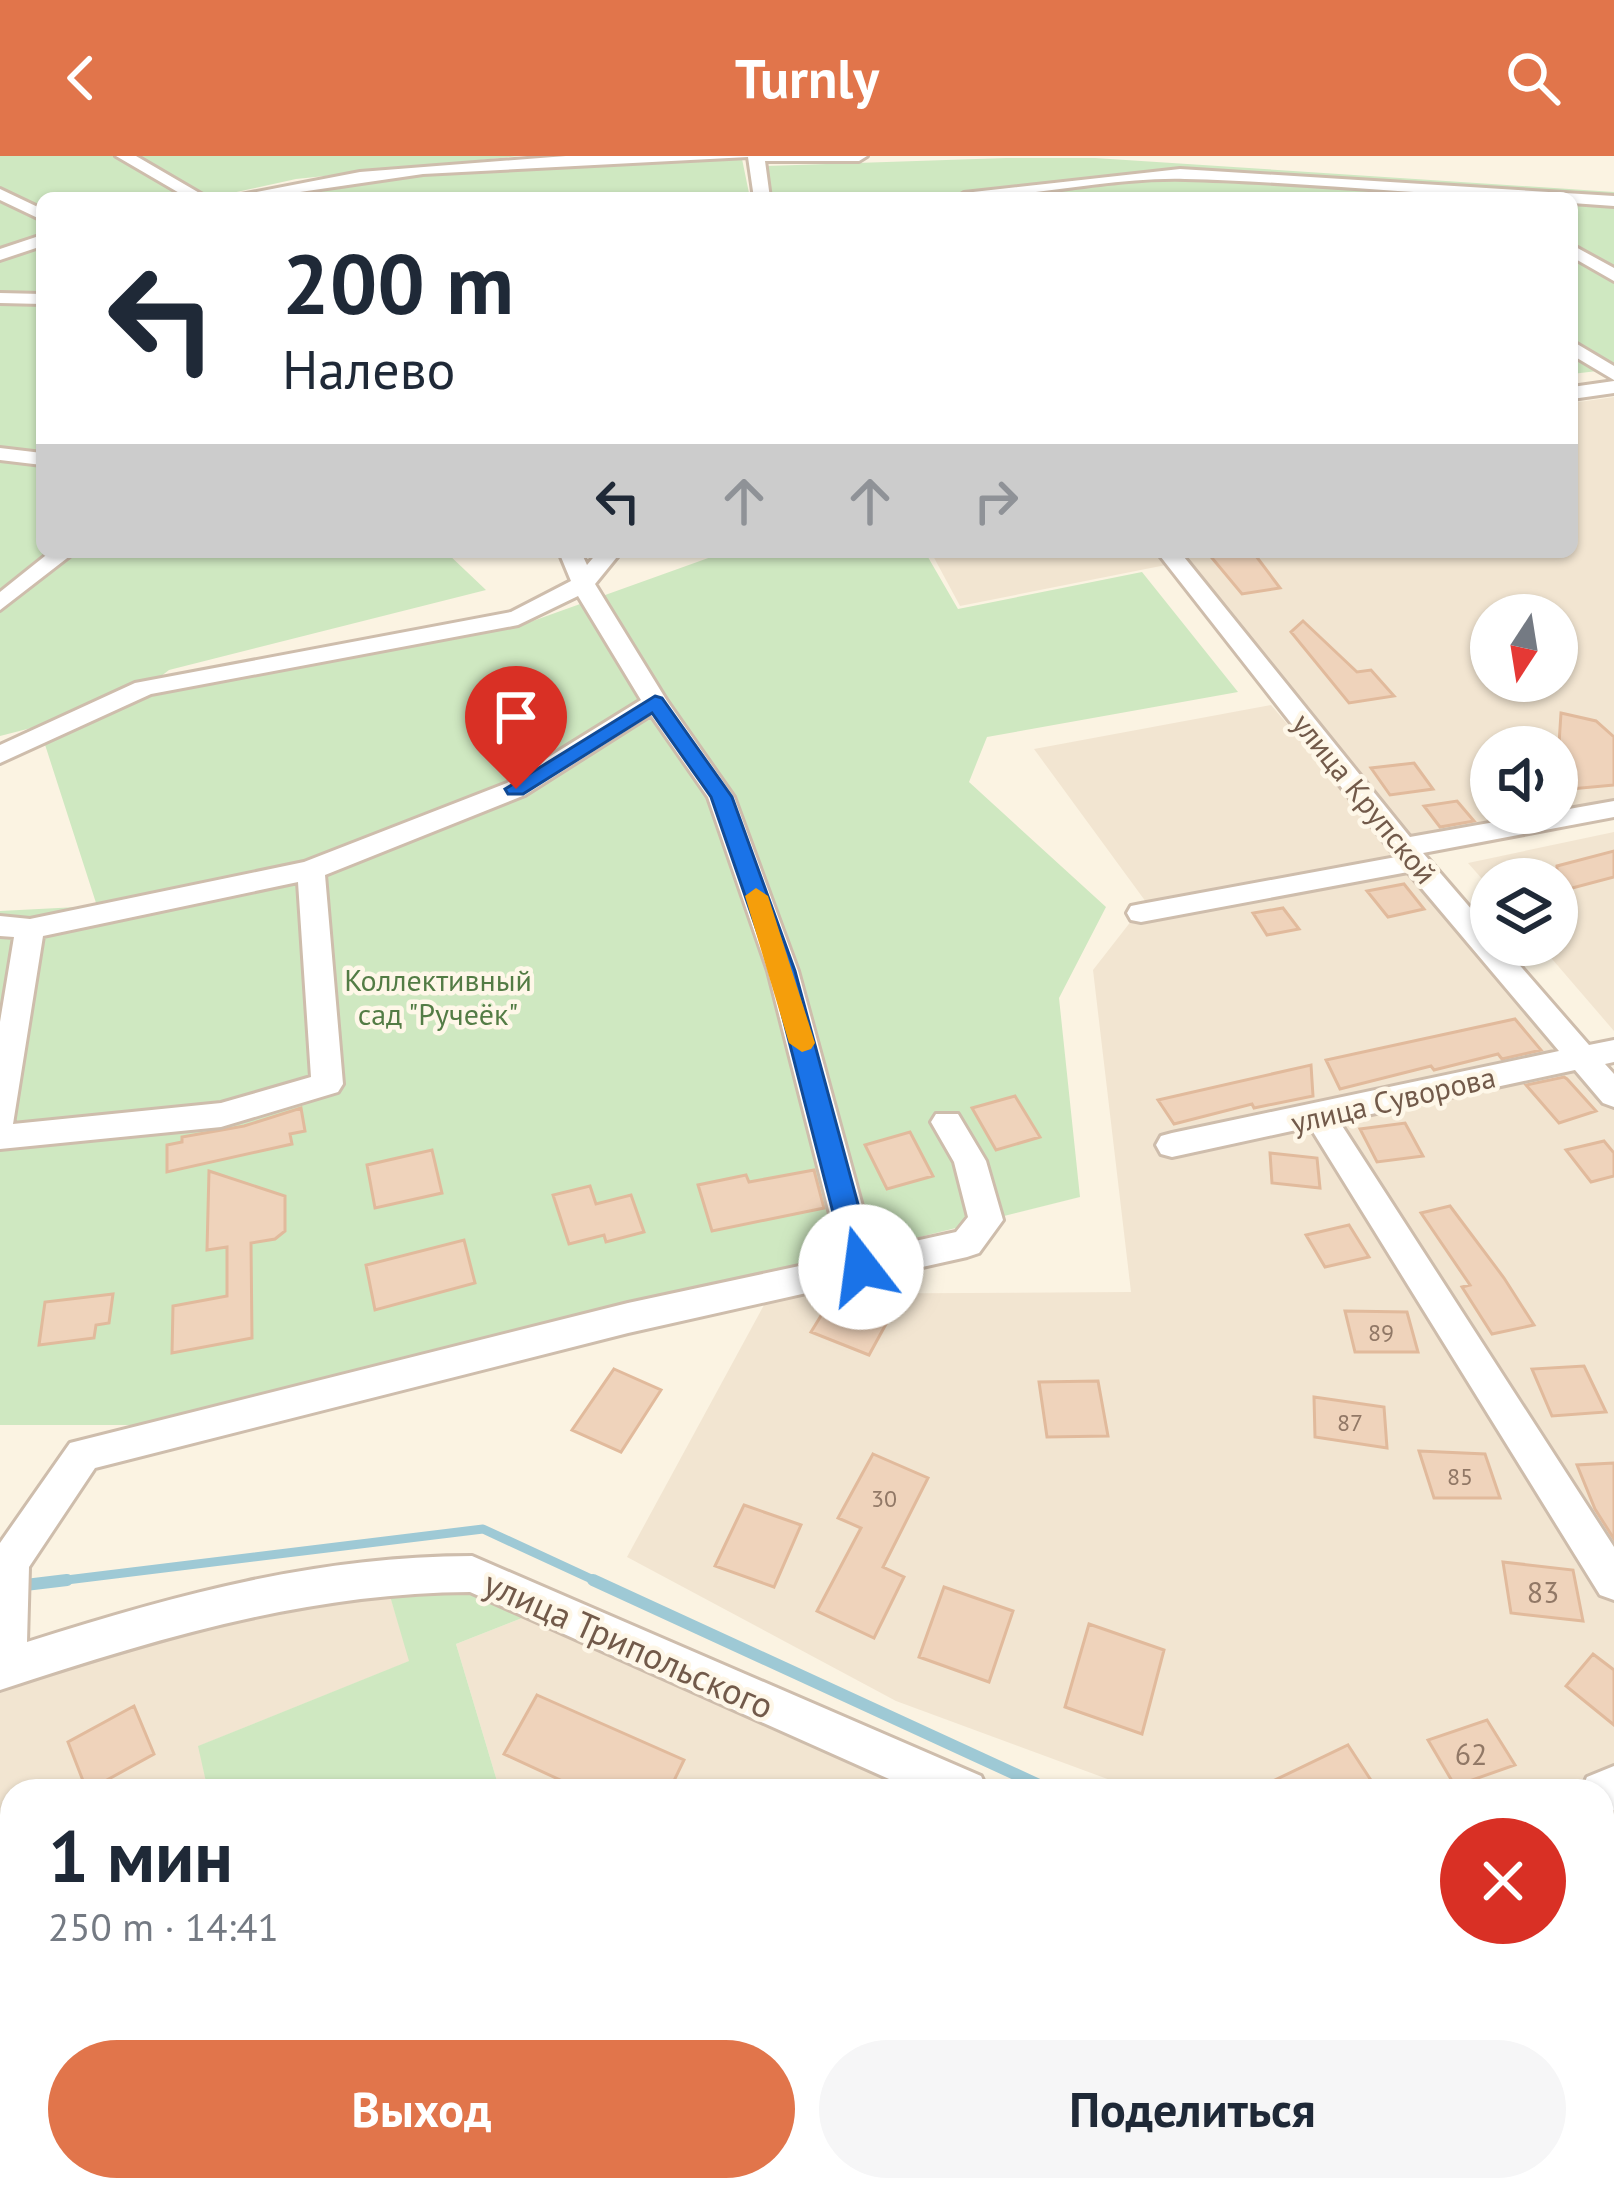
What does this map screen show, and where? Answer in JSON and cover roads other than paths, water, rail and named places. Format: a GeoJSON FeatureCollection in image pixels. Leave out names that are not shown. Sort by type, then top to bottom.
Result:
{"type":"FeatureCollection","features":[{"type":"Feature","properties":{"kind":"street"},"geometry":{"type":"LineString","coordinates":[[124,156],[189,192]]}},
{"type":"Feature","properties":{"kind":"street"},"geometry":{"type":"LineString","coordinates":[[495,156],[521,161]]}},
{"type":"Feature","properties":{"kind":"street"},"geometry":{"type":"LineString","coordinates":[[261,192],[316,180],[521,161],[741,156]]}},
{"type":"Feature","properties":{"kind":"street"},"geometry":{"type":"LineString","coordinates":[[761,192],[760,156],[859,156]]}},
{"type":"Feature","properties":{"kind":"street"},"geometry":{"type":"LineString","coordinates":[[1180,174],[1202,192]]}},
{"type":"Feature","properties":{"kind":"street"},"geometry":{"type":"LineString","coordinates":[[1066,192],[1180,174],[1435,192]]}},
{"type":"Feature","properties":{"kind":"street"},"geometry":{"type":"LineString","coordinates":[[1323,185],[1333,192]]}},
{"type":"Feature","properties":{"kind":"street"},"geometry":{"type":"LineString","coordinates":[[0,194],[36,212]]}},
{"type":"Feature","properties":{"kind":"street"},"geometry":{"type":"LineString","coordinates":[[1578,199],[1614,201]]}},
{"type":"Feature","properties":{"kind":"street"},"geometry":{"type":"LineString","coordinates":[[0,255],[36,242]]}},
{"type":"Feature","properties":{"kind":"street"},"geometry":{"type":"LineString","coordinates":[[1578,254],[1614,276]]}},
{"type":"Feature","properties":{"kind":"street"},"geometry":{"type":"LineString","coordinates":[[0,298],[36,299]]}},
{"type":"Feature","properties":{"kind":"street"},"geometry":{"type":"LineString","coordinates":[[1578,351],[1614,374]]}},
{"type":"Feature","properties":{"kind":"street"},"geometry":{"type":"LineString","coordinates":[[1578,392],[1614,387]]}},
{"type":"Feature","properties":{"kind":"street"},"geometry":{"type":"LineString","coordinates":[[0,454],[36,458]]}},
{"type":"Feature","properties":{"kind":"street"},"geometry":{"type":"LineString","coordinates":[[0,603],[56,558]]}},
{"type":"Feature","properties":{"kind":"street"},"geometry":{"type":"LineString","coordinates":[[572,558],[583,584],[655,702],[722,797],[783,971],[861,1267]]}},
{"type":"Feature","properties":{"kind":"street"},"geometry":{"type":"LineString","coordinates":[[0,755],[144,688],[518,618],[583,584],[605,558]]}},
{"type":"Feature","properties":{"kind":"street","name":"улица Крупской"},"geometry":{"type":"LineString","coordinates":[[1173,558],[1409,854],[1614,1095]]}},
{"type":"Feature","properties":{"kind":"street"},"geometry":{"type":"LineString","coordinates":[[0,1118],[15,927],[311,869],[516,789],[655,702]]}},
{"type":"Feature","properties":{"kind":"street"},"geometry":{"type":"LineString","coordinates":[[1141,913],[1614,809]]}},
{"type":"Feature","properties":{"kind":"street"},"geometry":{"type":"LineString","coordinates":[[0,1137],[221,1115],[327,1084],[311,869]]}},
{"type":"Feature","properties":{"kind":"street","name":"улица Суворова"},"geometry":{"type":"LineString","coordinates":[[1172,1145],[1614,1051]]}},
{"type":"Feature","properties":{"kind":"street"},"geometry":{"type":"LineString","coordinates":[[1319,1117],[1614,1582]]}},
{"type":"Feature","properties":{"kind":"street"},"geometry":{"type":"LineString","coordinates":[[3,1669],[8,1611],[5,1562],[83,1455],[628,1318],[967,1243],[986,1220],[970,1161],[947,1122]]}},
{"type":"Feature","properties":{"kind":"street","name":"улица Трипольского"},"geometry":{"type":"LineString","coordinates":[[3,1669],[216,1602],[421,1572],[472,1574],[939,1779]]}},
{"type":"Feature","properties":{"kind":"waterway"},"geometry":{"type":"LineString","coordinates":[[47,1582],[483,1529],[600,1583]]}},
{"type":"Feature","properties":{"kind":"waterway"},"geometry":{"type":"LineString","coordinates":[[47,1582],[67,1580]]}},
{"type":"Feature","properties":{"kind":"waterway"},"geometry":{"type":"LineString","coordinates":[[593,1580],[1026,1779]]}},
{"type":"Feature","properties":{"kind":"waterway"},"geometry":{"type":"LineString","coordinates":[[0,1588],[47,1582]]}},
{"type":"Feature","properties":{"kind":"waterway"},"geometry":{"type":"LineString","coordinates":[[42,1583],[47,1582]]}},
{"type":"Feature","properties":{"kind":"park label","name":"Коллективный сад \"Ручеёк\""},"geometry":{"type":"Point","coordinates":[438,996]}}]}
